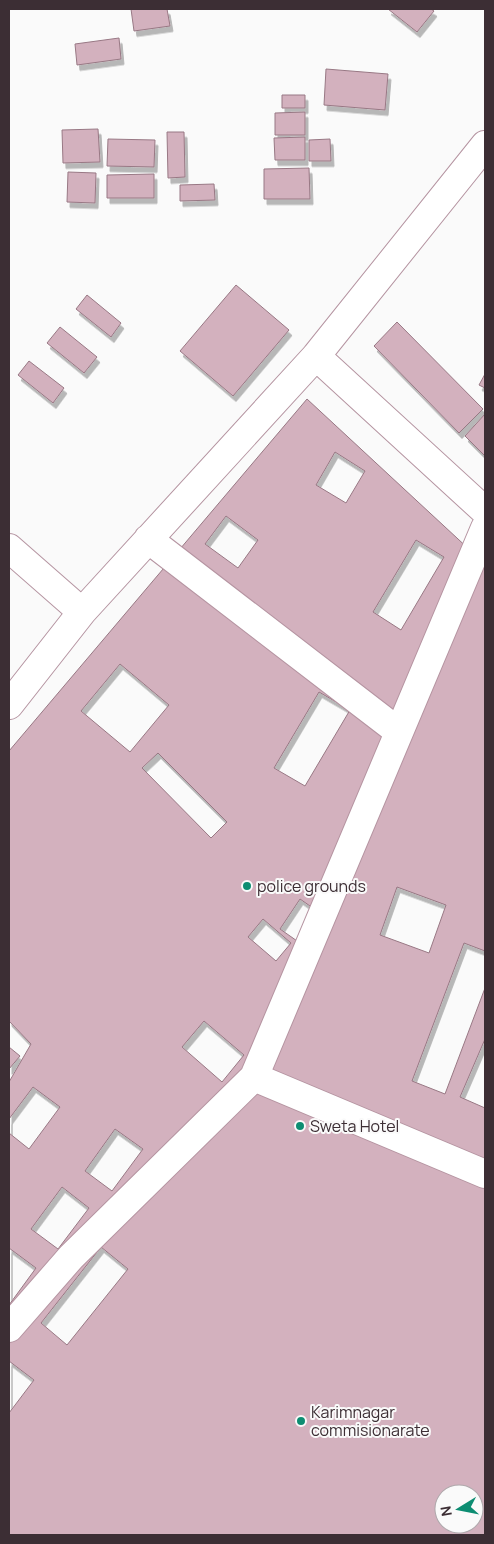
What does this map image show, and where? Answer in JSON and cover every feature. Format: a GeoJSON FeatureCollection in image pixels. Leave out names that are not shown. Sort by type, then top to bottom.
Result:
{"type":"FeatureCollection","features":[{"type":"Feature","properties":{"kind":"street"},"geometry":{"type":"LineString","coordinates":[[9,704],[82,612],[316,356],[485,145]]}},
{"type":"Feature","properties":{"kind":"street"},"geometry":{"type":"LineString","coordinates":[[316,356],[485,511]]}},
{"type":"Feature","properties":{"kind":"street"},"geometry":{"type":"LineString","coordinates":[[9,1328],[71,1257],[254,1077],[485,528]]}},
{"type":"Feature","properties":{"kind":"street"},"geometry":{"type":"LineString","coordinates":[[148,539],[399,732]]}},
{"type":"Feature","properties":{"kind":"street"},"geometry":{"type":"LineString","coordinates":[[9,548],[82,612]]}},
{"type":"Feature","properties":{"kind":"street"},"geometry":{"type":"LineString","coordinates":[[254,1077],[485,1174]]}},
{"type":"Feature","properties":{"kind":"building"},"geometry":{"type":"Polygon","coordinates":[[[131,9],[167,9],[170,26],[134,31],[131,9]]]}},
{"type":"Feature","properties":{"kind":"building"},"geometry":{"type":"Polygon","coordinates":[[[388,9],[431,9],[434,11],[417,32],[388,9]]]}},
{"type":"Feature","properties":{"kind":"building"},"geometry":{"type":"Polygon","coordinates":[[[119,38],[121,59],[77,65],[75,44],[119,38]]]}},
{"type":"Feature","properties":{"kind":"building"},"geometry":{"type":"Polygon","coordinates":[[[326,69],[388,74],[385,110],[324,105],[326,69]]]}},
{"type":"Feature","properties":{"kind":"building"},"geometry":{"type":"Polygon","coordinates":[[[282,95],[305,95],[305,108],[282,108],[282,95]]]}},
{"type":"Feature","properties":{"kind":"building"},"geometry":{"type":"Polygon","coordinates":[[[305,112],[305,135],[275,135],[275,113],[305,112]]]}},
{"type":"Feature","properties":{"kind":"building"},"geometry":{"type":"Polygon","coordinates":[[[98,129],[100,162],[63,163],[62,130],[98,129]]]}},
{"type":"Feature","properties":{"kind":"building"},"geometry":{"type":"Polygon","coordinates":[[[167,132],[184,132],[185,177],[168,178],[167,132]]]}},
{"type":"Feature","properties":{"kind":"building"},"geometry":{"type":"Polygon","coordinates":[[[305,137],[305,160],[275,160],[274,138],[305,137]]]}},
{"type":"Feature","properties":{"kind":"building"},"geometry":{"type":"Polygon","coordinates":[[[108,139],[155,140],[154,167],[107,166],[108,139]]]}},
{"type":"Feature","properties":{"kind":"building"},"geometry":{"type":"Polygon","coordinates":[[[330,139],[331,161],[309,161],[309,140],[330,139]]]}},
{"type":"Feature","properties":{"kind":"building"},"geometry":{"type":"Polygon","coordinates":[[[309,168],[310,199],[264,199],[264,169],[309,168]]]}},
{"type":"Feature","properties":{"kind":"building"},"geometry":{"type":"Polygon","coordinates":[[[68,172],[96,173],[95,203],[67,202],[68,172]]]}},
{"type":"Feature","properties":{"kind":"building"},"geometry":{"type":"Polygon","coordinates":[[[154,174],[154,198],[107,198],[107,175],[154,174]]]}},
{"type":"Feature","properties":{"kind":"building"},"geometry":{"type":"Polygon","coordinates":[[[214,184],[215,200],[180,201],[180,185],[214,184]]]}},
{"type":"Feature","properties":{"kind":"building"},"geometry":{"type":"Polygon","coordinates":[[[236,285],[289,330],[233,396],[180,351],[236,285]]]}},
{"type":"Feature","properties":{"kind":"building"},"geometry":{"type":"Polygon","coordinates":[[[87,295],[121,323],[111,337],[76,309],[87,295]]]}},
{"type":"Feature","properties":{"kind":"building"},"geometry":{"type":"Polygon","coordinates":[[[397,322],[483,409],[459,433],[374,346],[397,322]]]}},
{"type":"Feature","properties":{"kind":"building"},"geometry":{"type":"Polygon","coordinates":[[[60,327],[97,357],[84,373],[47,343],[60,327]]]}},
{"type":"Feature","properties":{"kind":"building"},"geometry":{"type":"Polygon","coordinates":[[[29,361],[64,388],[53,403],[18,375],[29,361]]]}},
{"type":"Feature","properties":{"kind":"building"},"geometry":{"type":"Polygon","coordinates":[[[485,374],[485,388],[479,385],[485,374]]]}},
{"type":"Feature","properties":{"kind":"building","name":"police grounds"},"geometry":{"type":"Polygon","coordinates":[[[307,399],[485,564],[485,1535],[9,1535],[9,1082],[31,1044],[9,1021],[9,751],[307,399]]]}},
{"type":"Feature","properties":{"kind":"building"},"geometry":{"type":"Polygon","coordinates":[[[485,414],[485,456],[465,436],[485,414]]]}},
{"type":"Feature","properties":{"kind":"building"},"geometry":{"type":"Polygon","coordinates":[[[335,452],[365,471],[346,503],[316,485],[335,452]]]}},
{"type":"Feature","properties":{"kind":"building"},"geometry":{"type":"Polygon","coordinates":[[[226,516],[258,540],[238,568],[205,544],[226,516]]]}},
{"type":"Feature","properties":{"kind":"building"},"geometry":{"type":"Polygon","coordinates":[[[416,540],[444,557],[401,630],[373,612],[416,540]]]}},
{"type":"Feature","properties":{"kind":"building"},"geometry":{"type":"Polygon","coordinates":[[[120,664],[169,705],[130,752],[81,711],[120,664]]]}},
{"type":"Feature","properties":{"kind":"building"},"geometry":{"type":"Polygon","coordinates":[[[319,692],[350,710],[305,786],[274,768],[319,692]]]}},
{"type":"Feature","properties":{"kind":"building"},"geometry":{"type":"Polygon","coordinates":[[[158,753],[227,822],[211,838],[142,768],[158,753]]]}},
{"type":"Feature","properties":{"kind":"building"},"geometry":{"type":"Polygon","coordinates":[[[397,887],[446,905],[429,953],[380,935],[397,887]]]}},
{"type":"Feature","properties":{"kind":"building"},"geometry":{"type":"Polygon","coordinates":[[[300,899],[320,913],[300,943],[280,929],[300,899]]]}},
{"type":"Feature","properties":{"kind":"building"},"geometry":{"type":"Polygon","coordinates":[[[263,919],[291,943],[276,961],[248,937],[263,919]]]}},
{"type":"Feature","properties":{"kind":"building"},"geometry":{"type":"Polygon","coordinates":[[[464,943],[485,951],[485,988],[445,1094],[412,1081],[464,943]]]}},
{"type":"Feature","properties":{"kind":"building"},"geometry":{"type":"Polygon","coordinates":[[[204,1021],[244,1055],[222,1082],[182,1047],[204,1021]]]}},
{"type":"Feature","properties":{"kind":"building"},"geometry":{"type":"Polygon","coordinates":[[[485,1039],[485,1108],[460,1097],[485,1039]]]}},
{"type":"Feature","properties":{"kind":"building"},"geometry":{"type":"Polygon","coordinates":[[[9,1047],[20,1056],[9,1069],[9,1047]]]}},
{"type":"Feature","properties":{"kind":"building"},"geometry":{"type":"Polygon","coordinates":[[[33,1087],[60,1107],[29,1149],[9,1133],[9,1119],[33,1087]]]}},
{"type":"Feature","properties":{"kind":"building"},"geometry":{"type":"Polygon","coordinates":[[[115,1129],[143,1149],[112,1191],[85,1171],[115,1129]]]}},
{"type":"Feature","properties":{"kind":"building"},"geometry":{"type":"Polygon","coordinates":[[[62,1187],[89,1208],[58,1249],[31,1229],[62,1187]]]}},
{"type":"Feature","properties":{"kind":"building"},"geometry":{"type":"Polygon","coordinates":[[[101,1247],[128,1269],[67,1345],[41,1323],[101,1247]]]}},
{"type":"Feature","properties":{"kind":"building"},"geometry":{"type":"Polygon","coordinates":[[[9,1248],[36,1268],[9,1305],[9,1248]]]}},
{"type":"Feature","properties":{"kind":"building"},"geometry":{"type":"Polygon","coordinates":[[[9,1361],[34,1380],[9,1413],[9,1361]]]}},
{"type":"Feature","properties":{"kind":"place","name":"police grounds"},"geometry":{"type":"Point","coordinates":[247,886]}},
{"type":"Feature","properties":{"kind":"place","name":"Sweta Hotel"},"geometry":{"type":"Point","coordinates":[300,1126]}},
{"type":"Feature","properties":{"kind":"place","name":"Karimnagar commisionarate"},"geometry":{"type":"Point","coordinates":[301,1421]}}]}
